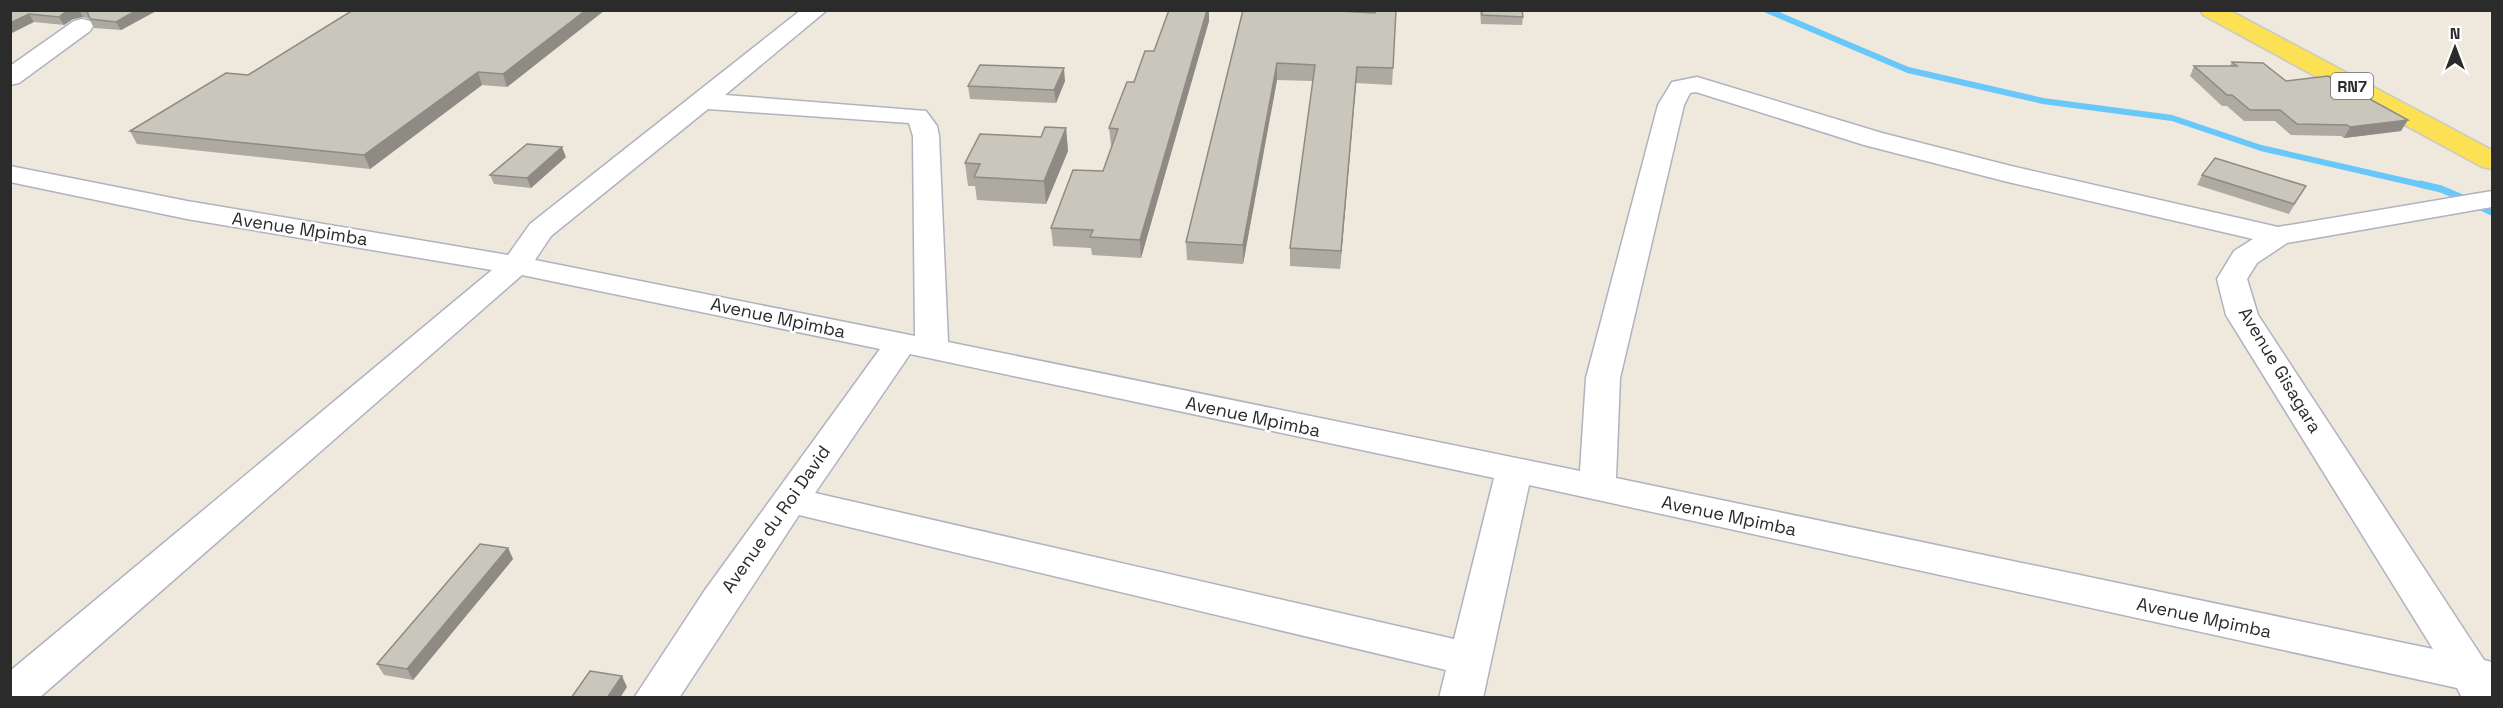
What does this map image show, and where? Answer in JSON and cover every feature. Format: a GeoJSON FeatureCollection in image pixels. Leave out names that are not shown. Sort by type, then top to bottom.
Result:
{"type":"FeatureCollection","features":[{"type":"Feature","properties":{"kind":"main road","name":"RN7"},"geometry":{"type":"LineString","coordinates":[[2211,10],[2493,161]]}},
{"type":"Feature","properties":{"kind":"street"},"geometry":{"type":"LineString","coordinates":[[10,697],[516,265],[540,230],[816,10]]}},
{"type":"Feature","properties":{"kind":"street"},"geometry":{"type":"LineString","coordinates":[[10,78],[82,26]]}},
{"type":"Feature","properties":{"kind":"street"},"geometry":{"type":"LineString","coordinates":[[1597,487],[1603,378],[1671,105],[1681,87],[1697,84],[1884,142],[2008,174],[2278,236]]}},
{"type":"Feature","properties":{"kind":"street"},"geometry":{"type":"LineString","coordinates":[[703,101],[917,116],[924,126],[926,136],[916,346]]}},
{"type":"Feature","properties":{"kind":"street","name":"Avenue Mpimba"},"geometry":{"type":"LineString","coordinates":[[10,174],[187,210],[516,265],[916,346],[1597,487],[2483,684]]}},
{"type":"Feature","properties":{"kind":"street","name":"Avenue Gisagara"},"geometry":{"type":"LineString","coordinates":[[2483,201],[2384,216],[2278,236],[2245,257],[2232,279],[2242,315],[2483,684]]}},
{"type":"Feature","properties":{"kind":"street","name":"Avenue du Roi David"},"geometry":{"type":"LineString","coordinates":[[655,698],[718,601],[790,500],[916,346]]}},
{"type":"Feature","properties":{"kind":"street"},"geometry":{"type":"LineString","coordinates":[[1461,698],[1514,471]]}},
{"type":"Feature","properties":{"kind":"street"},"geometry":{"type":"LineString","coordinates":[[790,500],[1470,659]]}},
{"type":"Feature","properties":{"kind":"building"},"geometry":{"type":"Polygon","coordinates":[[[10,10],[68,10],[59,17],[29,14],[10,23],[10,10]]]}},
{"type":"Feature","properties":{"kind":"building"},"geometry":{"type":"Polygon","coordinates":[[[85,10],[137,10],[116,22],[90,19],[85,10]]]}},
{"type":"Feature","properties":{"kind":"building"},"geometry":{"type":"Polygon","coordinates":[[[353,10],[586,10],[503,74],[478,72],[364,155],[130,131],[226,73],[248,75],[353,10]]]}},
{"type":"Feature","properties":{"kind":"building"},"geometry":{"type":"Polygon","coordinates":[[[1169,10],[1207,10],[1140,240],[1090,237],[1093,230],[1051,228],[1073,170],[1103,171],[1118,129],[1109,128],[1127,82],[1134,82],[1145,51],[1154,51],[1169,10]]]}},
{"type":"Feature","properties":{"kind":"building"},"geometry":{"type":"Polygon","coordinates":[[[1243,10],[1375,13],[1376,10],[1396,10],[1393,68],[1357,67],[1341,251],[1290,248],[1315,65],[1277,63],[1243,245],[1186,242],[1243,10]]]}},
{"type":"Feature","properties":{"kind":"building"},"geometry":{"type":"Polygon","coordinates":[[[1482,10],[1522,10],[1523,17],[1482,15],[1482,10]]]}},
{"type":"Feature","properties":{"kind":"building"},"geometry":{"type":"Polygon","coordinates":[[[2232,62],[2263,63],[2286,81],[2328,76],[2408,120],[2350,127],[2347,125],[2297,124],[2280,110],[2250,110],[2232,95],[2227,95],[2194,66],[2237,66],[2232,62]]]}},
{"type":"Feature","properties":{"kind":"building"},"geometry":{"type":"Polygon","coordinates":[[[980,65],[1064,68],[1054,90],[968,86],[980,65]]]}},
{"type":"Feature","properties":{"kind":"building"},"geometry":{"type":"Polygon","coordinates":[[[1045,127],[1066,128],[1044,181],[974,177],[980,164],[965,163],[980,134],[1041,137],[1045,127]]]}},
{"type":"Feature","properties":{"kind":"building"},"geometry":{"type":"Polygon","coordinates":[[[527,144],[562,147],[527,178],[490,175],[527,144]]]}},
{"type":"Feature","properties":{"kind":"building"},"geometry":{"type":"Polygon","coordinates":[[[2215,158],[2306,186],[2294,204],[2202,175],[2215,158]]]}},
{"type":"Feature","properties":{"kind":"building"},"geometry":{"type":"Polygon","coordinates":[[[480,544],[508,548],[407,669],[377,664],[480,544]]]}},
{"type":"Feature","properties":{"kind":"building"},"geometry":{"type":"Polygon","coordinates":[[[590,671],[622,676],[607,698],[571,698],[590,671]]]}},
{"type":"Feature","properties":{"kind":"waterway"},"geometry":{"type":"LineString","coordinates":[[1767,10],[1908,70],[2043,101],[2172,118],[2261,148],[2427,186]]}},
{"type":"Feature","properties":{"kind":"waterway"},"geometry":{"type":"LineString","coordinates":[[2420,184],[2441,189],[2467,200]]}},
{"type":"Feature","properties":{"kind":"waterway"},"geometry":{"type":"LineString","coordinates":[[2477,205],[2492,212]]}}]}
